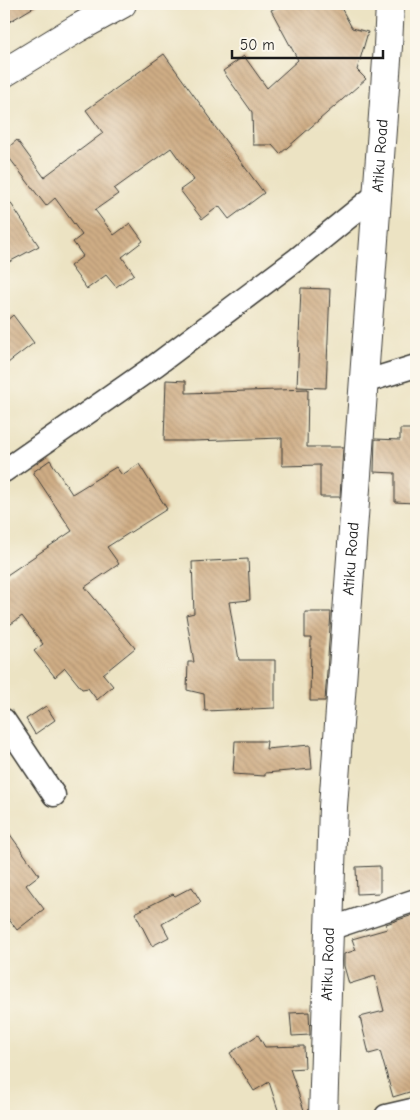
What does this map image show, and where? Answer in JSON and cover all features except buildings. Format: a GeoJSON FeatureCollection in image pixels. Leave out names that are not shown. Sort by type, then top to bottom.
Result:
{"type":"FeatureCollection","features":[{"type":"Feature","properties":{"kind":"street"},"geometry":{"type":"LineString","coordinates":[[4,73],[122,4]]}},
{"type":"Feature","properties":{"kind":"street","name":"Atiku Road"},"geometry":{"type":"LineString","coordinates":[[323,1116],[333,807],[390,4]]}},
{"type":"Feature","properties":{"kind":"street"},"geometry":{"type":"LineString","coordinates":[[4,471],[156,365],[297,259],[376,194]]}},
{"type":"Feature","properties":{"kind":"street"},"geometry":{"type":"LineString","coordinates":[[364,382],[416,366]]}},
{"type":"Feature","properties":{"kind":"street"},"geometry":{"type":"LineString","coordinates":[[4,720],[54,795]]}},
{"type":"Feature","properties":{"kind":"street"},"geometry":{"type":"LineString","coordinates":[[329,929],[416,900]]}},
{"type":"Feature","properties":{"kind":"street"},"geometry":{"type":"LineString","coordinates":[[386,1116],[416,1109]]}}]}
